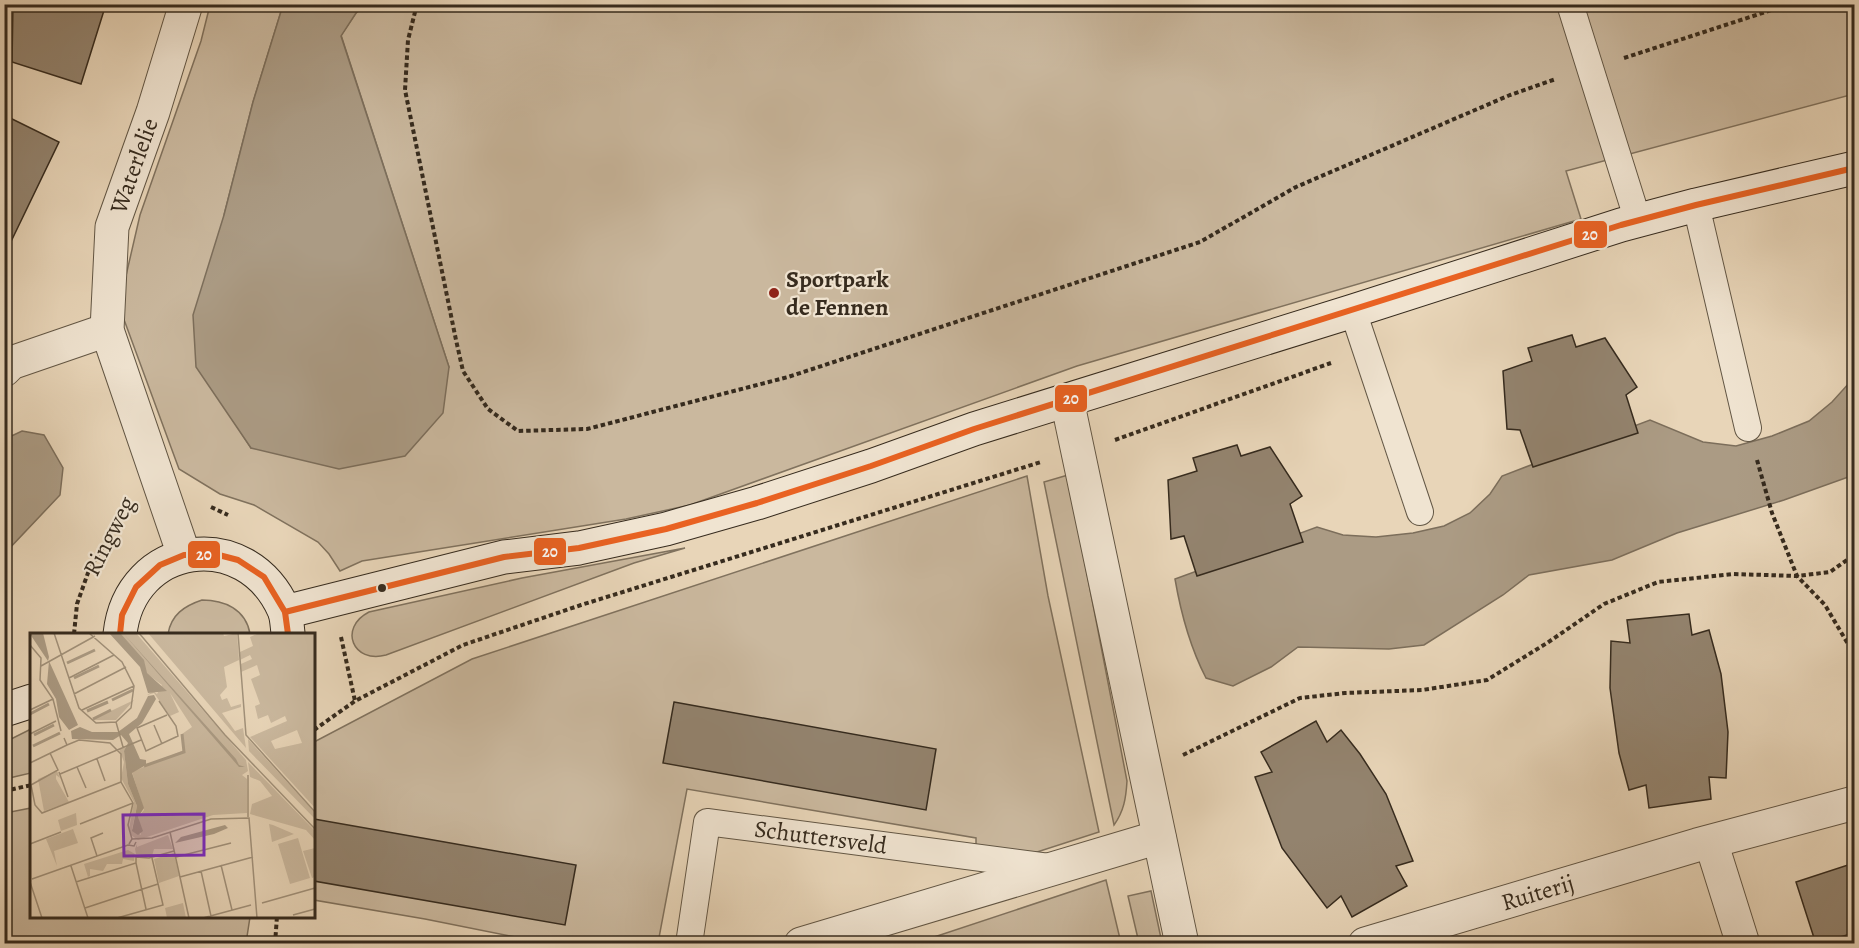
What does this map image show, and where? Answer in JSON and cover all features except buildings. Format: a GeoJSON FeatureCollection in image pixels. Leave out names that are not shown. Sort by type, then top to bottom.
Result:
{"type":"FeatureCollection","features":[{"type":"Feature","properties":{"kind":"street","name":"Waterlelie"},"geometry":{"type":"LineString","coordinates":[[184,555],[107,330],[112,227],[153,112],[186,4]]}},
{"type":"Feature","properties":{"kind":"street"},"geometry":{"type":"LineString","coordinates":[[120,633],[122,615],[136,587],[160,565],[184,555],[215,554],[238,560],[264,578],[287,623],[504,557],[579,548],[666,529],[798,490],[974,429],[1638,221],[1854,168]]}},
{"type":"Feature","properties":{"kind":"street"},"geometry":{"type":"LineString","coordinates":[[4,370],[11,363],[107,330]]}},
{"type":"Feature","properties":{"kind":"street"},"geometry":{"type":"LineString","coordinates":[[1067,400],[1182,944]]}},
{"type":"Feature","properties":{"kind":"street"},"geometry":{"type":"LineString","coordinates":[[4,710],[30,702]]}},
{"type":"Feature","properties":{"kind":"street","name":"Ruiterij"},"geometry":{"type":"LineString","coordinates":[[1365,944],[1712,842],[1854,803]]}},
{"type":"Feature","properties":{"kind":"street","name":"Schuttersveld"},"geometry":{"type":"LineString","coordinates":[[801,944],[1160,837]]}},
{"type":"Feature","properties":{"kind":"street"},"geometry":{"type":"LineString","coordinates":[[1712,842],[1743,944]]}},
{"type":"Feature","properties":{"kind":"lane"},"geometry":{"type":"LineString","coordinates":[[1570,4],[1638,221]]}},
{"type":"Feature","properties":{"kind":"lane"},"geometry":{"type":"LineString","coordinates":[[1696,205],[1748,428]]}},
{"type":"Feature","properties":{"kind":"lane"},"geometry":{"type":"LineString","coordinates":[[1353,311],[1420,512]]}},
{"type":"Feature","properties":{"kind":"lane","name":"Schuttersveld"},"geometry":{"type":"LineString","coordinates":[[689,944],[707,822],[1059,868]]}},
{"type":"Feature","properties":{"kind":"path"},"geometry":{"type":"LineString","coordinates":[[417,4],[408,40],[405,90],[458,351],[463,371],[488,409],[518,431],[587,429],[788,377],[1200,242],[1296,187],[1510,95],[1565,76]]}},
{"type":"Feature","properties":{"kind":"path"},"geometry":{"type":"LineString","coordinates":[[1620,59],[1790,4]]}},
{"type":"Feature","properties":{"kind":"path"},"geometry":{"type":"LineString","coordinates":[[1748,428],[1772,513],[1797,576],[1825,605],[1851,649],[1854,661]]}},
{"type":"Feature","properties":{"kind":"path","name":"Ringweg"},"geometry":{"type":"LineString","coordinates":[[74,633],[77,604],[89,570],[129,501]]}},
{"type":"Feature","properties":{"kind":"path"},"geometry":{"type":"LineString","coordinates":[[1146,774],[1300,698],[1345,693],[1422,690],[1487,680],[1604,604],[1658,582],[1733,574],[1797,576],[1830,572],[1854,555]]}},
{"type":"Feature","properties":{"kind":"path"},"geometry":{"type":"LineString","coordinates":[[4,790],[30,785]]}},
{"type":"Feature","properties":{"kind":"path"},"geometry":{"type":"LineString","coordinates":[[275,944],[277,918]]}},
{"type":"Feature","properties":{"kind":"shaded area","name":"Sportpark de Fennen"},"geometry":{"type":"Polygon","coordinates":[[[210,5],[283,5],[253,102],[224,215],[233,420],[251,448],[449,367],[341,35],[364,5],[1854,5],[1854,94],[1566,171],[1581,219],[1077,366],[690,505],[626,519],[362,561],[340,571],[318,542],[254,505],[220,494],[179,469],[119,306],[140,215],[201,41],[210,5]]]}},
{"type":"Feature","properties":{"kind":"shaded area"},"geometry":{"type":"Polygon","coordinates":[[[283,5],[364,5],[341,36],[449,367],[443,413],[405,456],[339,469],[251,448],[196,367],[193,315],[224,215],[253,102],[283,5]]]}},
{"type":"Feature","properties":{"kind":"shaded area"},"geometry":{"type":"Polygon","coordinates":[[[1854,380],[1854,475],[1784,500],[1677,533],[1612,560],[1529,575],[1503,595],[1424,645],[1389,649],[1298,647],[1271,667],[1233,686],[1206,678],[1200,666],[1187,630],[1175,579],[1317,527],[1343,535],[1376,537],[1413,533],[1444,526],[1470,513],[1490,494],[1502,476],[1650,420],[1703,442],[1736,446],[1772,436],[1809,421],[1854,380]]]}},
{"type":"Feature","properties":{"kind":"shaded area"},"geometry":{"type":"Polygon","coordinates":[[[22,431],[44,435],[63,468],[60,495],[5,553],[5,439],[22,431]]]}},
{"type":"Feature","properties":{"kind":"shaded area"},"geometry":{"type":"Polygon","coordinates":[[[1068,475],[1127,781],[1124,804],[1114,825],[1044,482],[1068,475]]]}},
{"type":"Feature","properties":{"kind":"shaded area"},"geometry":{"type":"Polygon","coordinates":[[[1027,476],[1048,596],[1099,832],[1034,853],[976,851],[976,838],[687,789],[658,943],[545,943],[315,900],[315,741],[472,659],[1027,476]]]}},
{"type":"Feature","properties":{"kind":"shaded area"},"geometry":{"type":"Polygon","coordinates":[[[685,548],[634,563],[386,655],[365,654],[358,650],[354,643],[352,635],[354,627],[359,619],[369,612],[522,578],[685,548]]]}},
{"type":"Feature","properties":{"kind":"shaded area"},"geometry":{"type":"Polygon","coordinates":[[[202,600],[226,604],[244,618],[250,633],[168,633],[175,616],[190,605],[202,600]]]}},
{"type":"Feature","properties":{"kind":"shaded area"},"geometry":{"type":"Polygon","coordinates":[[[30,730],[30,773],[5,779],[5,742],[30,730]]]}},
{"type":"Feature","properties":{"kind":"shaded area"},"geometry":{"type":"Polygon","coordinates":[[[30,808],[30,918],[250,918],[246,943],[5,943],[5,813],[30,808]]]}},
{"type":"Feature","properties":{"kind":"shaded area"},"geometry":{"type":"Polygon","coordinates":[[[1106,880],[1121,943],[916,943],[1106,880]]]}},
{"type":"Feature","properties":{"kind":"shaded area"},"geometry":{"type":"Polygon","coordinates":[[[1151,891],[1162,943],[1139,943],[1128,896],[1151,891]]]}},
{"type":"Feature","properties":{"kind":"transit line","name":"20"},"geometry":{"type":"LineString","coordinates":[[285,612],[504,557],[579,548],[666,529],[757,503],[974,429],[1621,225],[1854,168]]}},
{"type":"Feature","properties":{"kind":"transit line","name":"20"},"geometry":{"type":"LineString","coordinates":[[120,633],[122,615],[136,587],[160,565],[184,555],[215,554],[238,560],[264,577],[285,612],[288,633]]}},
{"type":"Feature","properties":{"kind":"place","name":"Sportpark de Fennen"},"geometry":{"type":"Point","coordinates":[774,293]}}]}
